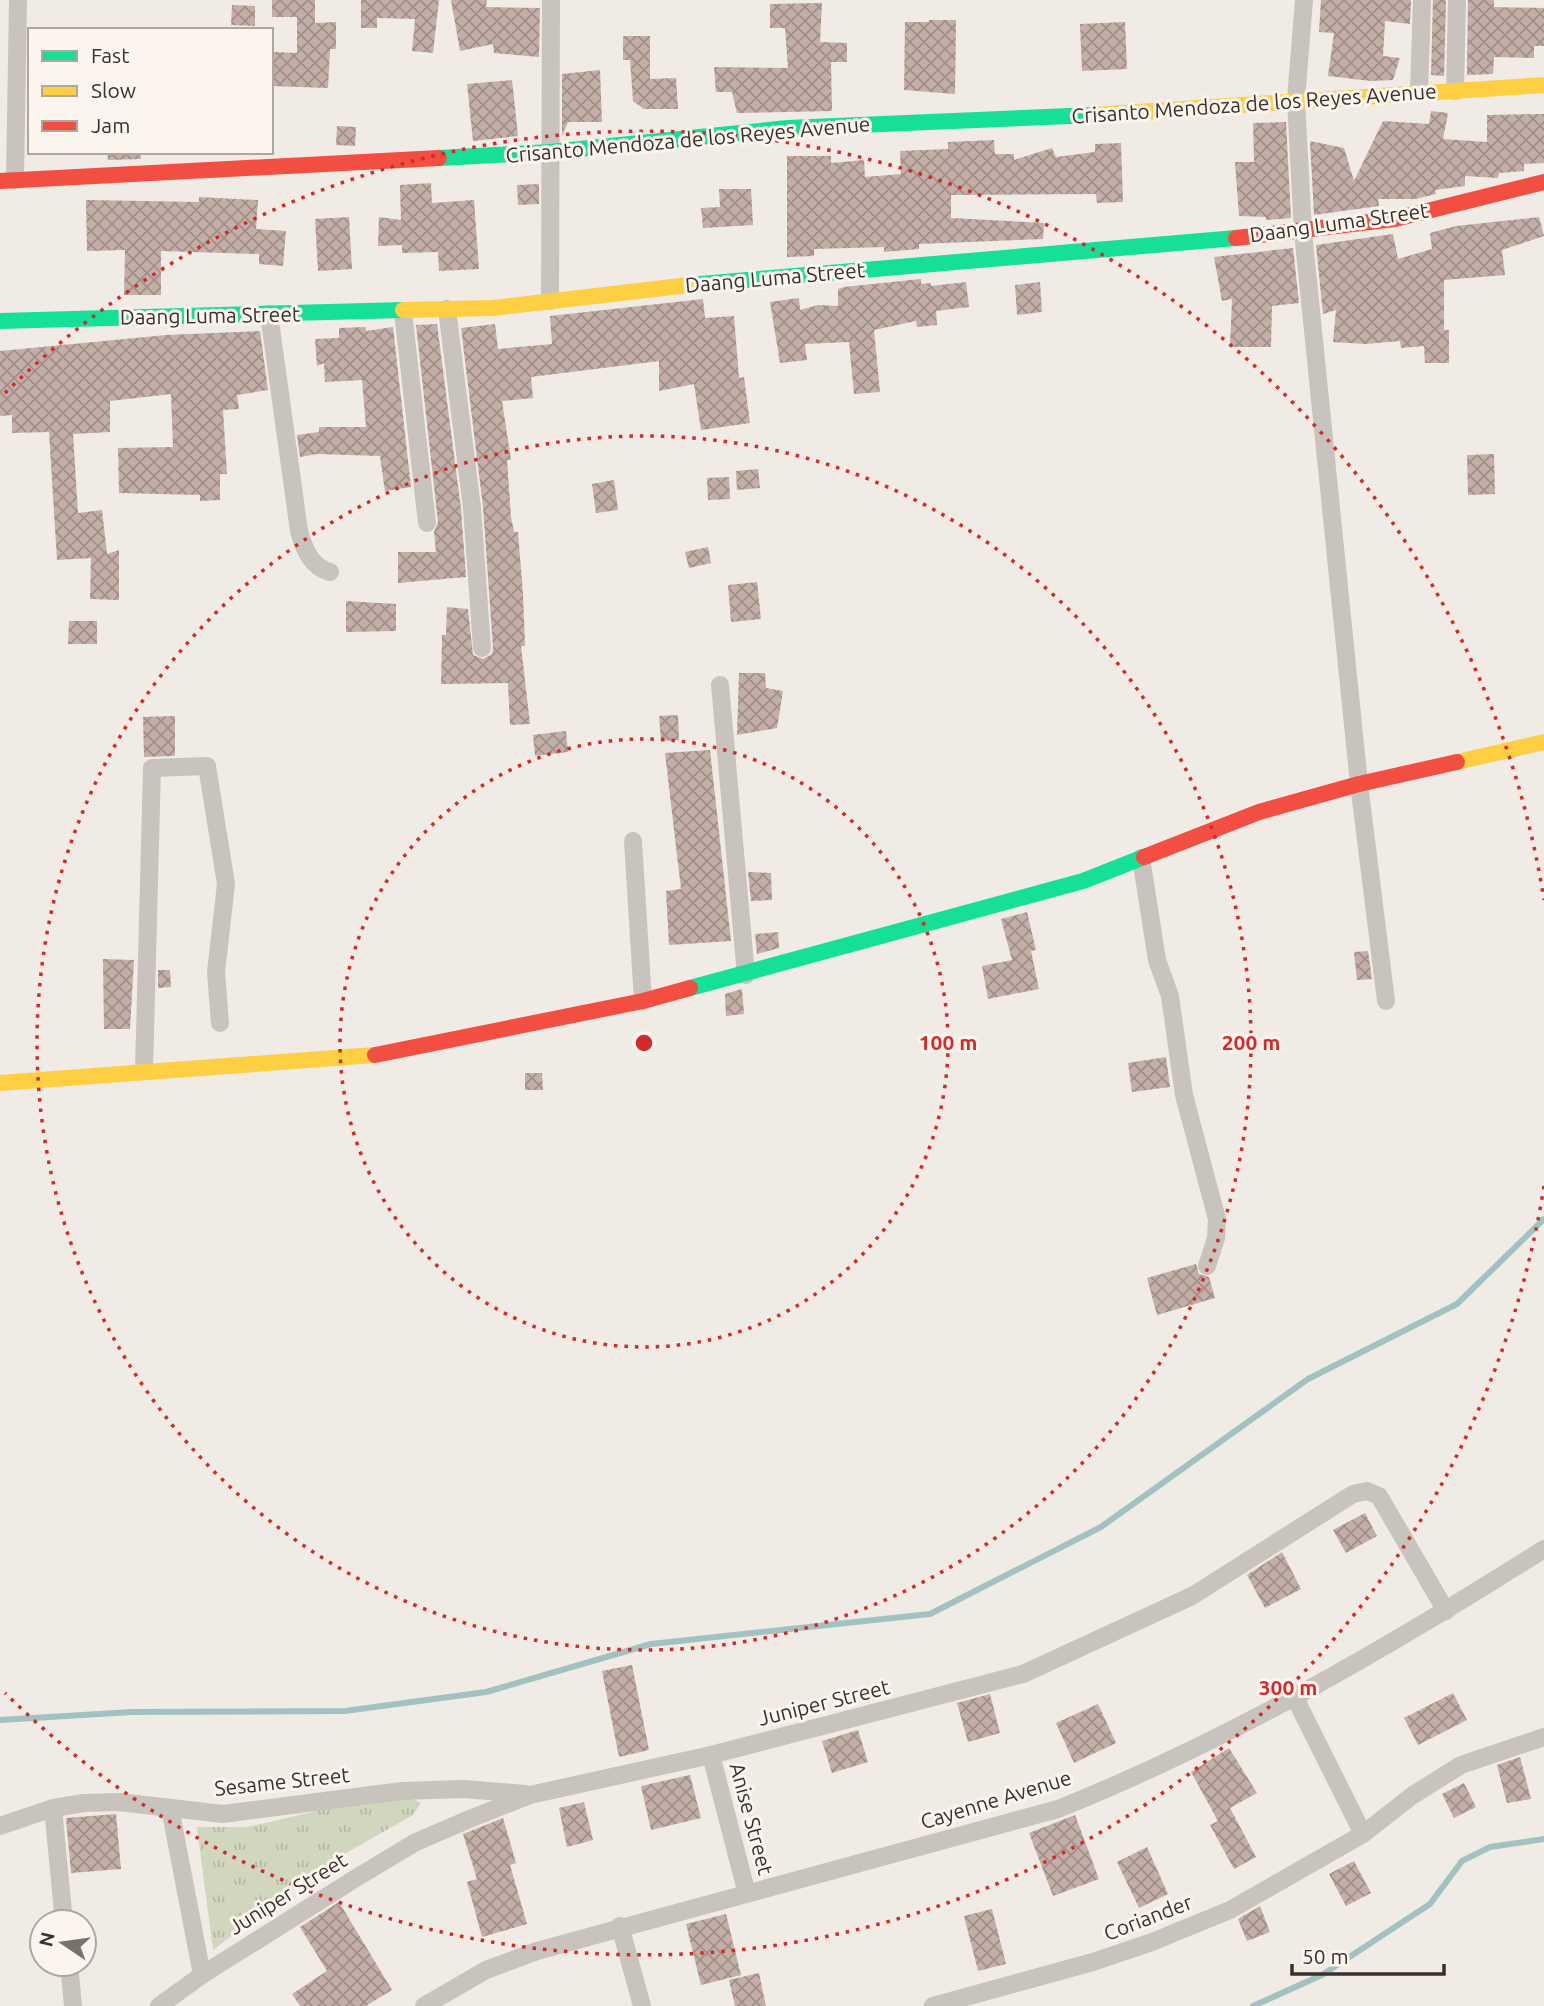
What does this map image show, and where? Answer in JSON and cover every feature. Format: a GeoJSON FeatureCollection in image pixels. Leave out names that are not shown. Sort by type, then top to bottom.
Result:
{"type":"FeatureCollection","features":[{"type":"Feature","properties":{"kind":"street"},"geometry":{"type":"LineString","coordinates":[[7,181],[18,0]]}},
{"type":"Feature","properties":{"kind":"street"},"geometry":{"type":"LineString","coordinates":[[550,301],[551,0]]}},
{"type":"Feature","properties":{"kind":"street"},"geometry":{"type":"LineString","coordinates":[[1304,0],[1296,100],[1303,232],[1360,784],[1386,1001]]}},
{"type":"Feature","properties":{"kind":"street"},"geometry":{"type":"LineString","coordinates":[[1419,93],[1422,0]]}},
{"type":"Feature","properties":{"kind":"street"},"geometry":{"type":"LineString","coordinates":[[1455,91],[1457,0]]}},
{"type":"Feature","properties":{"kind":"street","name":"Crisanto Mendoza de los Reyes Avenue"},"geometry":{"type":"LineString","coordinates":[[7,181],[550,152],[788,128],[1030,119],[1544,85]]}},
{"type":"Feature","properties":{"kind":"street","name":"Daang Luma Street"},"geometry":{"type":"LineString","coordinates":[[0,321],[493,308],[742,279],[1303,232],[1395,219],[1544,182]]}},
{"type":"Feature","properties":{"kind":"street"},"geometry":{"type":"LineString","coordinates":[[447,309],[471,494],[482,648]]}},
{"type":"Feature","properties":{"kind":"street"},"geometry":{"type":"LineString","coordinates":[[403,312],[427,523]]}},
{"type":"Feature","properties":{"kind":"street"},"geometry":{"type":"LineString","coordinates":[[269,314],[299,531],[310,558],[318,567],[330,572]]}},
{"type":"Feature","properties":{"kind":"street"},"geometry":{"type":"LineString","coordinates":[[720,685],[746,975]]}},
{"type":"Feature","properties":{"kind":"street"},"geometry":{"type":"LineString","coordinates":[[0,1083],[380,1055],[643,1001],[1072,884],[1259,813],[1360,784],[1544,742]]}},
{"type":"Feature","properties":{"kind":"street"},"geometry":{"type":"LineString","coordinates":[[144,1071],[152,768],[207,766],[226,884],[216,972],[220,1023]]}},
{"type":"Feature","properties":{"kind":"street"},"geometry":{"type":"LineString","coordinates":[[633,841],[643,1001]]}},
{"type":"Feature","properties":{"kind":"street"},"geometry":{"type":"LineString","coordinates":[[1141,858],[1157,960],[1170,996],[1184,1095],[1217,1219],[1216,1238],[1207,1266]]}},
{"type":"Feature","properties":{"kind":"street","name":"Juniper Street"},"geometry":{"type":"LineString","coordinates":[[159,2006],[202,1975],[416,1842],[530,1795],[711,1755],[1023,1674],[1192,1596],[1353,1494],[1367,1491],[1379,1496],[1390,1510],[1446,1611]]}},
{"type":"Feature","properties":{"kind":"street","name":"Cayenne Avenue"},"geometry":{"type":"LineString","coordinates":[[424,2006],[486,1970],[537,1951],[620,1926],[1058,1809],[1128,1781],[1294,1696],[1446,1611],[1544,1549]]}},
{"type":"Feature","properties":{"kind":"street"},"geometry":{"type":"LineString","coordinates":[[1294,1696],[1363,1834]]}},
{"type":"Feature","properties":{"kind":"street","name":"Coriander"},"geometry":{"type":"LineString","coordinates":[[933,2006],[1093,1962],[1152,1942],[1230,1910],[1363,1834],[1413,1796],[1461,1765],[1544,1737]]}},
{"type":"Feature","properties":{"kind":"street","name":"Anise Street"},"geometry":{"type":"LineString","coordinates":[[711,1755],[747,1894]]}},
{"type":"Feature","properties":{"kind":"street","name":"Sesame Street"},"geometry":{"type":"LineString","coordinates":[[0,1826],[53,1808],[119,1802],[223,1814],[402,1791],[464,1789],[530,1795]]}},
{"type":"Feature","properties":{"kind":"street"},"geometry":{"type":"LineString","coordinates":[[53,1808],[63,1908]]}},
{"type":"Feature","properties":{"kind":"street"},"geometry":{"type":"LineString","coordinates":[[170,1808],[202,1975]]}},
{"type":"Feature","properties":{"kind":"street"},"geometry":{"type":"LineString","coordinates":[[620,1926],[642,2006]]}},
{"type":"Feature","properties":{"kind":"street"},"geometry":{"type":"LineString","coordinates":[[70,1978],[73,2006]]}},
{"type":"Feature","properties":{"kind":"green space"},"geometry":{"type":"Polygon","coordinates":[[[408,1797],[421,1803],[413,1815],[332,1861],[213,1950],[197,1827],[247,1827],[321,1810],[408,1797]]]}},
{"type":"Feature","properties":{"kind":"building"},"geometry":{"type":"Polygon","coordinates":[[[272,0],[315,0],[315,23],[336,22],[336,49],[330,49],[328,88],[273,86],[274,52],[297,53],[297,17],[272,17],[272,0]]]}},
{"type":"Feature","properties":{"kind":"building"},"geometry":{"type":"Polygon","coordinates":[[[361,0],[439,0],[433,53],[412,51],[415,19],[377,18],[377,28],[361,28],[361,0]]]}},
{"type":"Feature","properties":{"kind":"building"},"geometry":{"type":"Polygon","coordinates":[[[451,0],[487,0],[486,7],[540,8],[539,57],[494,53],[493,44],[460,51],[451,0]]]}},
{"type":"Feature","properties":{"kind":"building"},"geometry":{"type":"Polygon","coordinates":[[[1321,0],[1411,0],[1410,24],[1385,21],[1383,56],[1400,58],[1393,80],[1371,81],[1328,76],[1334,33],[1319,32],[1321,0]]]}},
{"type":"Feature","properties":{"kind":"building"},"geometry":{"type":"Polygon","coordinates":[[[1433,0],[1446,0],[1444,76],[1431,75],[1433,0]]]}},
{"type":"Feature","properties":{"kind":"building"},"geometry":{"type":"Polygon","coordinates":[[[1468,0],[1494,0],[1494,7],[1544,8],[1544,46],[1534,46],[1534,58],[1494,57],[1493,74],[1467,75],[1468,0]]]}},
{"type":"Feature","properties":{"kind":"building"},"geometry":{"type":"Polygon","coordinates":[[[822,3],[820,42],[847,43],[847,62],[831,62],[832,111],[737,113],[732,92],[716,92],[714,67],[788,68],[785,28],[770,28],[770,4],[822,3]]]}},
{"type":"Feature","properties":{"kind":"building"},"geometry":{"type":"Polygon","coordinates":[[[232,5],[255,6],[255,26],[231,25],[232,5]]]}},
{"type":"Feature","properties":{"kind":"building"},"geometry":{"type":"Polygon","coordinates":[[[956,20],[955,94],[904,90],[905,22],[956,20]]]}},
{"type":"Feature","properties":{"kind":"building"},"geometry":{"type":"Polygon","coordinates":[[[1125,22],[1127,69],[1082,71],[1080,24],[1125,22]]]}},
{"type":"Feature","properties":{"kind":"building"},"geometry":{"type":"Polygon","coordinates":[[[623,36],[650,36],[650,79],[676,78],[678,109],[644,109],[633,101],[630,60],[623,60],[623,36]]]}},
{"type":"Feature","properties":{"kind":"building"},"geometry":{"type":"Polygon","coordinates":[[[600,70],[602,122],[568,122],[562,136],[562,74],[600,70]]]}},
{"type":"Feature","properties":{"kind":"building"},"geometry":{"type":"Polygon","coordinates":[[[512,80],[518,136],[473,141],[467,84],[512,80]]]}},
{"type":"Feature","properties":{"kind":"building"},"geometry":{"type":"Polygon","coordinates":[[[1431,111],[1448,113],[1443,139],[1487,142],[1487,115],[1544,114],[1544,163],[1524,164],[1524,171],[1499,173],[1498,178],[1465,176],[1465,186],[1435,190],[1436,194],[1415,199],[1378,199],[1379,206],[1314,215],[1310,141],[1344,148],[1354,181],[1383,121],[1429,124],[1431,111]]]}},
{"type":"Feature","properties":{"kind":"building"},"geometry":{"type":"Polygon","coordinates":[[[1286,122],[1291,218],[1266,220],[1266,217],[1239,216],[1235,162],[1254,162],[1253,123],[1286,122]]]}},
{"type":"Feature","properties":{"kind":"building"},"geometry":{"type":"Polygon","coordinates":[[[337,126],[356,127],[355,146],[336,145],[337,126]]]}},
{"type":"Feature","properties":{"kind":"building"},"geometry":{"type":"Polygon","coordinates":[[[994,140],[995,154],[1014,154],[1014,160],[1052,148],[1056,157],[1095,152],[1095,144],[1121,143],[1123,202],[1097,203],[1096,194],[951,195],[951,218],[1044,223],[1043,239],[919,244],[919,249],[884,252],[884,247],[814,249],[814,256],[787,257],[787,156],[831,156],[831,163],[864,160],[865,177],[901,174],[900,151],[948,149],[948,142],[994,140]]]}},
{"type":"Feature","properties":{"kind":"building"},"geometry":{"type":"Polygon","coordinates":[[[107,154],[140,154],[141,159],[108,160],[107,154]]]}},
{"type":"Feature","properties":{"kind":"building"},"geometry":{"type":"Polygon","coordinates":[[[431,183],[432,203],[474,200],[479,269],[439,271],[438,252],[402,253],[402,245],[378,246],[379,217],[401,220],[400,185],[431,183]]]}},
{"type":"Feature","properties":{"kind":"building"},"geometry":{"type":"Polygon","coordinates":[[[539,184],[539,204],[518,205],[517,185],[539,184]]]}},
{"type":"Feature","properties":{"kind":"building"},"geometry":{"type":"Polygon","coordinates":[[[719,189],[751,189],[753,225],[703,228],[701,208],[720,207],[719,189]]]}},
{"type":"Feature","properties":{"kind":"building"},"geometry":{"type":"Polygon","coordinates":[[[199,197],[258,200],[256,229],[286,231],[283,266],[259,264],[259,254],[161,251],[161,295],[124,295],[125,250],[87,251],[86,200],[199,202],[199,197]]]}},
{"type":"Feature","properties":{"kind":"building"},"geometry":{"type":"Polygon","coordinates":[[[349,217],[352,269],[318,271],[315,219],[349,217]]]}},
{"type":"Feature","properties":{"kind":"building"},"geometry":{"type":"Polygon","coordinates":[[[1539,217],[1544,236],[1502,250],[1505,275],[1444,280],[1444,330],[1449,330],[1449,363],[1425,363],[1424,346],[1401,348],[1400,341],[1366,344],[1333,342],[1336,310],[1323,314],[1316,245],[1393,234],[1398,259],[1432,249],[1430,233],[1456,226],[1539,217]]]}},
{"type":"Feature","properties":{"kind":"building"},"geometry":{"type":"Polygon","coordinates":[[[1293,248],[1299,303],[1272,306],[1271,347],[1230,347],[1232,299],[1222,301],[1214,257],[1293,248]]]}},
{"type":"Feature","properties":{"kind":"building"},"geometry":{"type":"Polygon","coordinates":[[[921,279],[921,284],[931,283],[931,286],[966,282],[969,307],[936,311],[937,325],[917,327],[916,321],[874,330],[880,392],[854,394],[849,342],[805,344],[807,360],[780,363],[770,302],[799,298],[800,310],[818,305],[838,306],[838,289],[844,287],[921,279]]]}},
{"type":"Feature","properties":{"kind":"building"},"geometry":{"type":"Polygon","coordinates":[[[1040,282],[1042,312],[1017,315],[1015,285],[1040,282]]]}},
{"type":"Feature","properties":{"kind":"building"},"geometry":{"type":"Polygon","coordinates":[[[703,299],[705,318],[734,316],[739,378],[744,377],[750,423],[701,430],[694,384],[659,391],[659,361],[531,377],[533,398],[502,401],[511,460],[507,460],[511,517],[514,532],[518,532],[525,646],[521,646],[530,724],[510,725],[508,683],[441,684],[442,635],[446,635],[447,607],[468,609],[473,655],[483,659],[492,654],[493,648],[483,507],[461,328],[495,324],[498,349],[552,344],[550,316],[703,299]]]}},
{"type":"Feature","properties":{"kind":"building"},"geometry":{"type":"Polygon","coordinates":[[[437,324],[461,509],[466,577],[398,583],[398,552],[436,552],[434,532],[438,522],[416,325],[437,324]]]}},
{"type":"Feature","properties":{"kind":"building"},"geometry":{"type":"Polygon","coordinates":[[[366,327],[366,331],[393,327],[411,487],[385,491],[380,456],[317,454],[300,457],[297,435],[319,432],[319,427],[366,427],[362,380],[325,382],[324,363],[317,366],[315,339],[339,338],[339,328],[366,327]]]}},
{"type":"Feature","properties":{"kind":"building"},"geometry":{"type":"Polygon","coordinates":[[[260,331],[268,390],[237,395],[239,409],[223,410],[227,474],[220,474],[220,500],[200,501],[200,495],[119,493],[118,448],[173,447],[171,394],[110,401],[110,432],[73,434],[78,513],[102,510],[107,554],[119,550],[119,600],[90,599],[91,558],[57,560],[49,432],[12,433],[12,415],[0,416],[0,351],[166,335],[260,331]]]}},
{"type":"Feature","properties":{"kind":"building"},"geometry":{"type":"Polygon","coordinates":[[[1494,454],[1495,494],[1468,495],[1467,455],[1494,454]]]}},
{"type":"Feature","properties":{"kind":"building"},"geometry":{"type":"Polygon","coordinates":[[[758,469],[760,488],[737,490],[736,471],[758,469]]]}},
{"type":"Feature","properties":{"kind":"building"},"geometry":{"type":"Polygon","coordinates":[[[729,477],[730,499],[708,500],[707,478],[729,477]]]}},
{"type":"Feature","properties":{"kind":"building"},"geometry":{"type":"Polygon","coordinates":[[[614,480],[618,510],[596,513],[592,484],[614,480]]]}},
{"type":"Feature","properties":{"kind":"building"},"geometry":{"type":"Polygon","coordinates":[[[708,547],[711,563],[689,568],[685,552],[708,547]]]}},
{"type":"Feature","properties":{"kind":"building"},"geometry":{"type":"Polygon","coordinates":[[[757,582],[761,619],[731,622],[728,585],[757,582]]]}},
{"type":"Feature","properties":{"kind":"building"},"geometry":{"type":"Polygon","coordinates":[[[346,601],[396,604],[396,631],[346,632],[346,601]]]}},
{"type":"Feature","properties":{"kind":"building"},"geometry":{"type":"Polygon","coordinates":[[[69,621],[97,621],[97,644],[68,644],[69,621]]]}},
{"type":"Feature","properties":{"kind":"building"},"geometry":{"type":"Polygon","coordinates":[[[739,673],[765,673],[766,688],[783,691],[777,728],[737,735],[739,673]]]}},
{"type":"Feature","properties":{"kind":"building"},"geometry":{"type":"Polygon","coordinates":[[[678,715],[679,740],[661,741],[659,716],[678,715]]]}},
{"type":"Feature","properties":{"kind":"building"},"geometry":{"type":"Polygon","coordinates":[[[175,716],[175,756],[144,757],[143,717],[175,716]]]}},
{"type":"Feature","properties":{"kind":"building"},"geometry":{"type":"Polygon","coordinates":[[[566,731],[568,752],[535,756],[533,735],[566,731]]]}},
{"type":"Feature","properties":{"kind":"building"},"geometry":{"type":"Polygon","coordinates":[[[710,750],[731,941],[669,945],[666,891],[681,889],[665,753],[710,750]]]}},
{"type":"Feature","properties":{"kind":"building"},"geometry":{"type":"Polygon","coordinates":[[[748,872],[771,873],[772,900],[751,901],[748,872]]]}},
{"type":"Feature","properties":{"kind":"building"},"geometry":{"type":"Polygon","coordinates":[[[1027,912],[1036,950],[1031,951],[1039,989],[988,999],[982,966],[1012,960],[1001,919],[1027,912]]]}},
{"type":"Feature","properties":{"kind":"building"},"geometry":{"type":"Polygon","coordinates":[[[778,932],[779,948],[757,954],[755,934],[778,932]]]}},
{"type":"Feature","properties":{"kind":"building"},"geometry":{"type":"Polygon","coordinates":[[[1368,951],[1372,979],[1357,980],[1354,952],[1368,951]]]}},
{"type":"Feature","properties":{"kind":"building"},"geometry":{"type":"Polygon","coordinates":[[[103,959],[134,960],[130,1029],[104,1029],[103,959]]]}},
{"type":"Feature","properties":{"kind":"building"},"geometry":{"type":"Polygon","coordinates":[[[158,970],[170,970],[171,987],[158,988],[158,970]]]}},
{"type":"Feature","properties":{"kind":"building"},"geometry":{"type":"Polygon","coordinates":[[[742,989],[744,1014],[726,1016],[725,994],[742,989]]]}},
{"type":"Feature","properties":{"kind":"building"},"geometry":{"type":"Polygon","coordinates":[[[1166,1057],[1170,1087],[1132,1092],[1128,1063],[1166,1057]]]}},
{"type":"Feature","properties":{"kind":"building"},"geometry":{"type":"Polygon","coordinates":[[[525,1073],[542,1073],[543,1090],[525,1090],[525,1073]]]}},
{"type":"Feature","properties":{"kind":"building"},"geometry":{"type":"Polygon","coordinates":[[[1196,1264],[1199,1274],[1209,1277],[1215,1298],[1157,1315],[1147,1278],[1196,1264]]]}},
{"type":"Feature","properties":{"kind":"building"},"geometry":{"type":"Polygon","coordinates":[[[1365,1513],[1377,1536],[1346,1553],[1333,1530],[1365,1513]]]}},
{"type":"Feature","properties":{"kind":"building"},"geometry":{"type":"Polygon","coordinates":[[[1282,1552],[1301,1589],[1265,1608],[1247,1575],[1282,1552]]]}},
{"type":"Feature","properties":{"kind":"building"},"geometry":{"type":"Polygon","coordinates":[[[632,1665],[649,1750],[619,1757],[602,1671],[632,1665]]]}},
{"type":"Feature","properties":{"kind":"building"},"geometry":{"type":"Polygon","coordinates":[[[1453,1693],[1467,1720],[1418,1745],[1404,1718],[1453,1693]]]}},
{"type":"Feature","properties":{"kind":"building"},"geometry":{"type":"Polygon","coordinates":[[[990,1694],[1000,1733],[968,1742],[957,1703],[990,1694]]]}},
{"type":"Feature","properties":{"kind":"building"},"geometry":{"type":"Polygon","coordinates":[[[1098,1704],[1116,1743],[1074,1763],[1056,1723],[1098,1704]]]}},
{"type":"Feature","properties":{"kind":"building"},"geometry":{"type":"Polygon","coordinates":[[[858,1730],[868,1762],[832,1773],[822,1741],[858,1730]]]}},
{"type":"Feature","properties":{"kind":"building"},"geometry":{"type":"Polygon","coordinates":[[[1229,1748],[1257,1793],[1230,1808],[1256,1857],[1234,1869],[1210,1825],[1218,1821],[1191,1772],[1229,1748]]]}},
{"type":"Feature","properties":{"kind":"building"},"geometry":{"type":"Polygon","coordinates":[[[1520,1757],[1531,1799],[1507,1803],[1497,1765],[1520,1757]]]}},
{"type":"Feature","properties":{"kind":"building"},"geometry":{"type":"Polygon","coordinates":[[[690,1775],[701,1818],[651,1830],[641,1786],[690,1775]]]}},
{"type":"Feature","properties":{"kind":"building"},"geometry":{"type":"Polygon","coordinates":[[[1464,1783],[1476,1807],[1454,1818],[1442,1794],[1464,1783]]]}},
{"type":"Feature","properties":{"kind":"building"},"geometry":{"type":"Polygon","coordinates":[[[584,1802],[593,1840],[567,1847],[559,1808],[584,1802]]]}},
{"type":"Feature","properties":{"kind":"building"},"geometry":{"type":"Polygon","coordinates":[[[116,1814],[121,1869],[71,1873],[66,1818],[116,1814]]]}},
{"type":"Feature","properties":{"kind":"building"},"geometry":{"type":"Polygon","coordinates":[[[1075,1815],[1099,1879],[1053,1896],[1029,1833],[1075,1815]]]}},
{"type":"Feature","properties":{"kind":"building"},"geometry":{"type":"Polygon","coordinates":[[[503,1818],[516,1863],[510,1865],[527,1924],[482,1937],[467,1882],[477,1879],[463,1834],[503,1818]]]}},
{"type":"Feature","properties":{"kind":"building"},"geometry":{"type":"Polygon","coordinates":[[[1147,1847],[1168,1894],[1139,1908],[1117,1862],[1147,1847]]]}},
{"type":"Feature","properties":{"kind":"building"},"geometry":{"type":"Polygon","coordinates":[[[1354,1861],[1371,1893],[1346,1906],[1329,1874],[1354,1861]]]}},
{"type":"Feature","properties":{"kind":"building"},"geometry":{"type":"Polygon","coordinates":[[[339,1902],[392,1990],[366,2006],[300,2006],[292,1994],[327,1971],[300,1927],[339,1902]]]}},
{"type":"Feature","properties":{"kind":"building"},"geometry":{"type":"Polygon","coordinates":[[[1260,1906],[1270,1932],[1247,1941],[1238,1919],[1260,1906]]]}},
{"type":"Feature","properties":{"kind":"building"},"geometry":{"type":"Polygon","coordinates":[[[992,1909],[1006,1964],[978,1971],[964,1916],[992,1909]]]}},
{"type":"Feature","properties":{"kind":"building"},"geometry":{"type":"Polygon","coordinates":[[[726,1914],[741,1975],[701,1985],[686,1924],[726,1914]]]}},
{"type":"Feature","properties":{"kind":"building"},"geometry":{"type":"Polygon","coordinates":[[[759,1973],[766,2006],[735,2006],[729,1980],[759,1973]]]}},
{"type":"Feature","properties":{"kind":"waterway"},"geometry":{"type":"LineString","coordinates":[[0,1720],[132,1712],[345,1711],[486,1692],[651,1644],[930,1614],[1101,1527],[1308,1379],[1457,1304],[1544,1219]]}},
{"type":"Feature","properties":{"kind":"waterway"},"geometry":{"type":"LineString","coordinates":[[1253,2006],[1322,1975],[1430,1904],[1462,1861],[1490,1847],[1544,1839]]}},
{"type":"Feature","properties":{"kind":"traffic: fast"},"geometry":{"type":"LineString","coordinates":[[439,158],[550,152],[788,128],[1093,115]]}},
{"type":"Feature","properties":{"kind":"traffic: fast"},"geometry":{"type":"LineString","coordinates":[[689,285],[1236,238]]}},
{"type":"Feature","properties":{"kind":"traffic: fast"},"geometry":{"type":"LineString","coordinates":[[0,321],[403,310]]}},
{"type":"Feature","properties":{"kind":"traffic: fast"},"geometry":{"type":"LineString","coordinates":[[690,988],[1083,881],[1144,857]]}},
{"type":"Feature","properties":{"kind":"traffic: slow"},"geometry":{"type":"LineString","coordinates":[[1093,115],[1544,85]]}},
{"type":"Feature","properties":{"kind":"traffic: slow"},"geometry":{"type":"LineString","coordinates":[[403,310],[493,308],[689,285]]}},
{"type":"Feature","properties":{"kind":"traffic: slow"},"geometry":{"type":"LineString","coordinates":[[1457,762],[1544,742]]}},
{"type":"Feature","properties":{"kind":"traffic: slow"},"geometry":{"type":"LineString","coordinates":[[0,1083],[375,1055]]}},
{"type":"Feature","properties":{"kind":"traffic: jam"},"geometry":{"type":"LineString","coordinates":[[0,181],[439,158]]}},
{"type":"Feature","properties":{"kind":"traffic: jam"},"geometry":{"type":"LineString","coordinates":[[1236,238],[1395,219],[1544,182]]}},
{"type":"Feature","properties":{"kind":"traffic: jam"},"geometry":{"type":"LineString","coordinates":[[1144,857],[1259,812],[1359,784],[1457,762]]}},
{"type":"Feature","properties":{"kind":"traffic: jam"},"geometry":{"type":"LineString","coordinates":[[375,1055],[643,1001],[690,988]]}}]}
